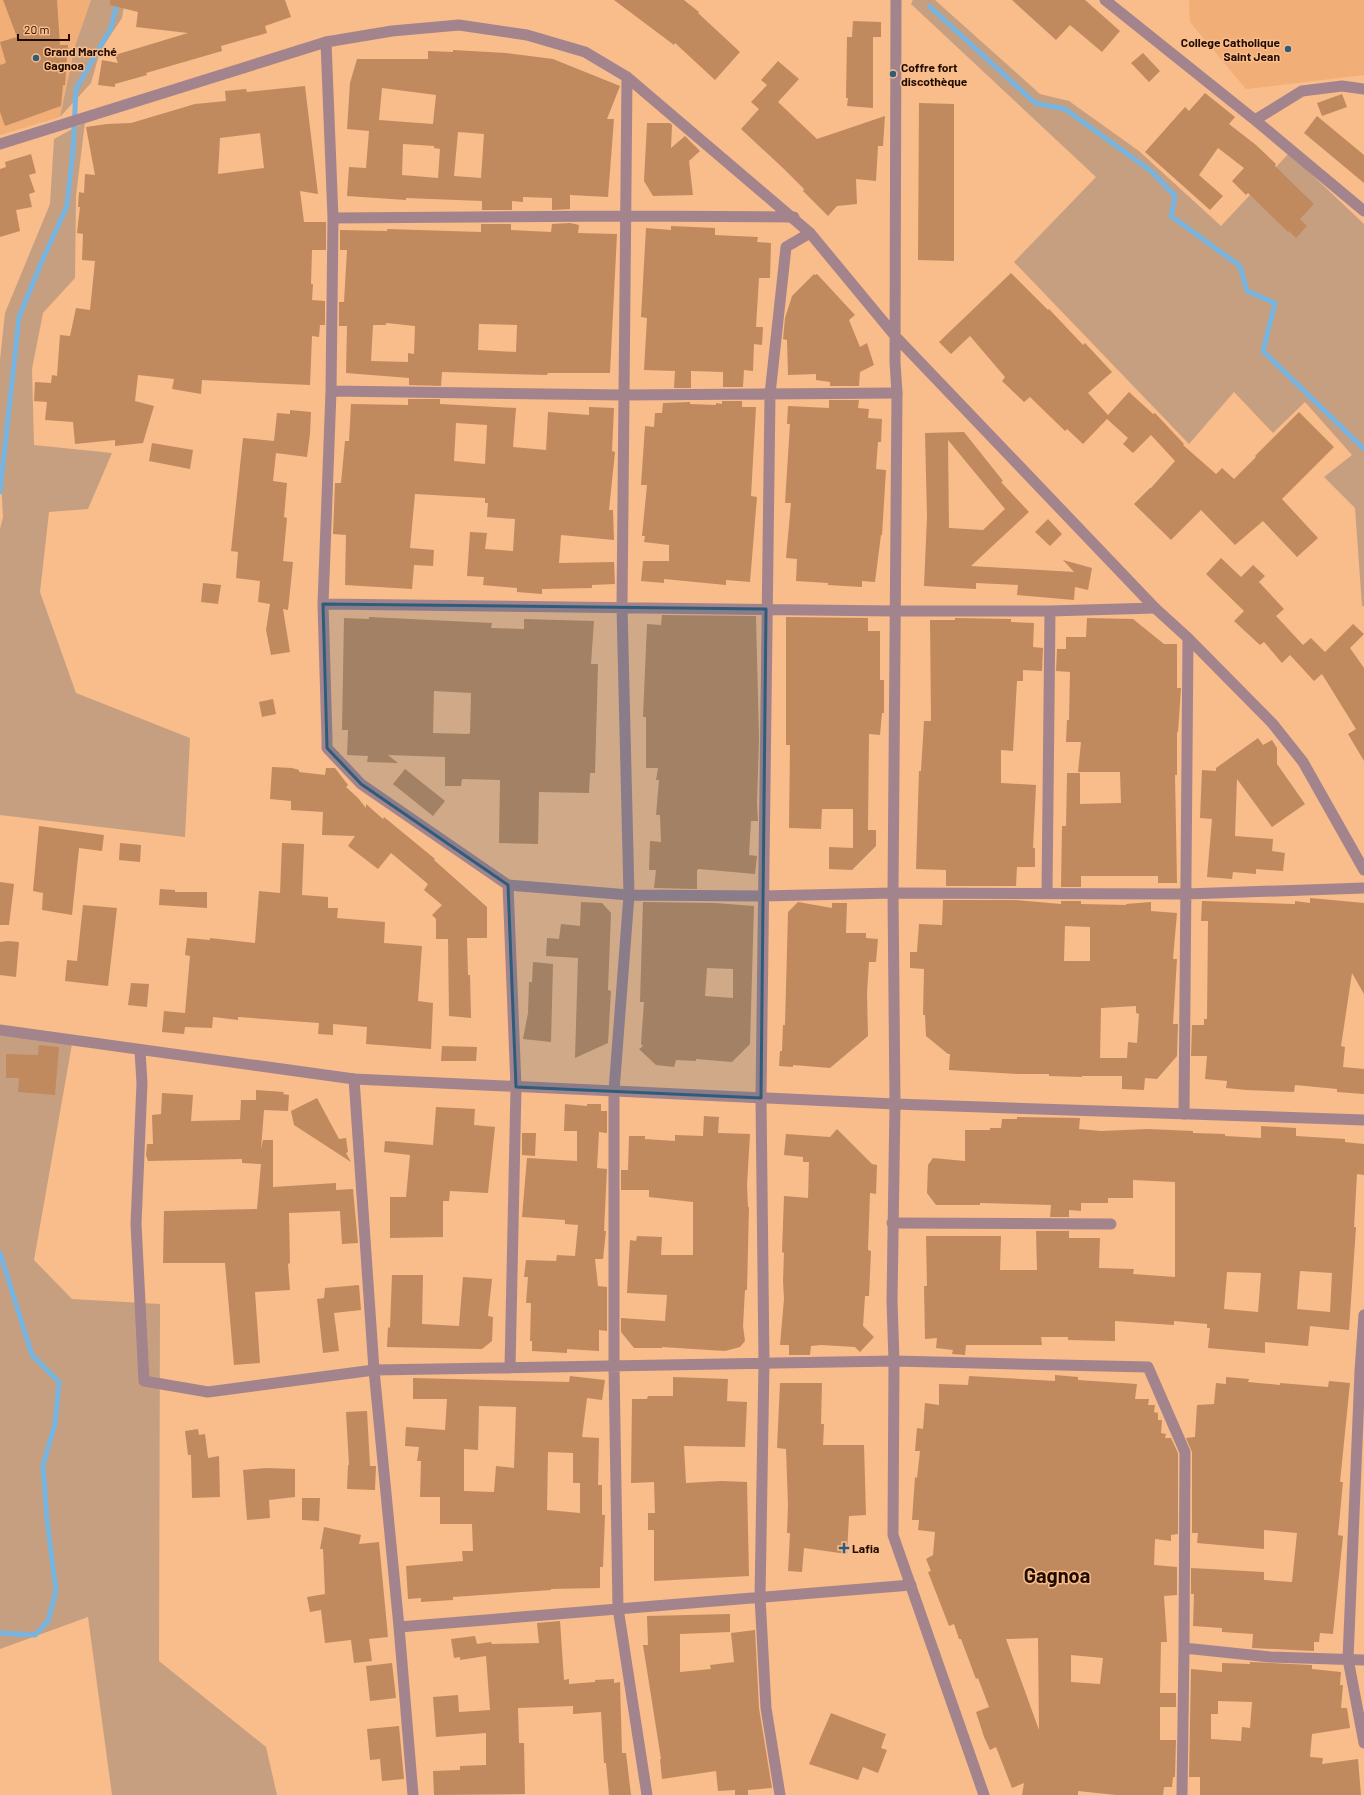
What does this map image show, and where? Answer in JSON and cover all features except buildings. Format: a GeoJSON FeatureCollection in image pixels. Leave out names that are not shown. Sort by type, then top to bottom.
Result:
{"type":"FeatureCollection","features":[{"type":"Feature","properties":{"kind":"street"},"geometry":{"type":"LineString","coordinates":[[896,0],[897,393],[894,611],[893,893],[896,1104],[892,1222],[894,1361],[892,1535],[911,1585],[984,1795]]}},
{"type":"Feature","properties":{"kind":"street"},"geometry":{"type":"LineString","coordinates":[[1106,0],[1255,120],[1364,211]]}},
{"type":"Feature","properties":{"kind":"street"},"geometry":{"type":"LineString","coordinates":[[0,144],[326,42],[392,31],[459,25],[527,36],[585,52],[627,77],[810,233],[896,337],[1155,608],[1188,638],[1272,723],[1303,762],[1364,870]]}},
{"type":"Feature","properties":{"kind":"street"},"geometry":{"type":"LineString","coordinates":[[326,42],[333,218],[331,391],[323,604],[327,748],[361,784],[508,885],[628,895],[763,896],[893,893],[1186,894],[1364,888]]}},
{"type":"Feature","properties":{"kind":"street"},"geometry":{"type":"LineString","coordinates":[[627,77],[622,607],[628,895],[614,1091],[614,1366],[618,1608],[647,1795]]}},
{"type":"Feature","properties":{"kind":"street"},"geometry":{"type":"LineString","coordinates":[[1255,120],[1302,91],[1342,86],[1364,89]]}},
{"type":"Feature","properties":{"kind":"street"},"geometry":{"type":"LineString","coordinates":[[333,218],[626,216],[794,218]]}},
{"type":"Feature","properties":{"kind":"street"},"geometry":{"type":"LineString","coordinates":[[780,1795],[766,1708],[760,1597],[764,1363],[761,1098],[766,609],[770,394],[786,247],[810,233]]}},
{"type":"Feature","properties":{"kind":"street"},"geometry":{"type":"LineString","coordinates":[[331,391],[624,396],[897,393]]}},
{"type":"Feature","properties":{"kind":"street"},"geometry":{"type":"LineString","coordinates":[[323,604],[1050,612],[1155,608]]}},
{"type":"Feature","properties":{"kind":"street"},"geometry":{"type":"LineString","coordinates":[[1047,893],[1050,612]]}},
{"type":"Feature","properties":{"kind":"street"},"geometry":{"type":"LineString","coordinates":[[1184,1114],[1188,638]]}},
{"type":"Feature","properties":{"kind":"street"},"geometry":{"type":"LineString","coordinates":[[508,885],[516,1087],[510,1368]]}},
{"type":"Feature","properties":{"kind":"street"},"geometry":{"type":"LineString","coordinates":[[0,1030],[140,1051],[354,1080],[896,1104],[1364,1120]]}},
{"type":"Feature","properties":{"kind":"street"},"geometry":{"type":"LineString","coordinates":[[140,1051],[142,1083],[136,1224],[144,1381],[208,1392],[374,1370],[894,1361],[1148,1367],[1185,1452],[1182,1795]]}},
{"type":"Feature","properties":{"kind":"street"},"geometry":{"type":"LineString","coordinates":[[354,1080],[374,1370],[399,1627],[413,1795]]}},
{"type":"Feature","properties":{"kind":"street"},"geometry":{"type":"LineString","coordinates":[[892,1222],[1111,1224]]}},
{"type":"Feature","properties":{"kind":"street"},"geometry":{"type":"LineString","coordinates":[[1364,1315],[1360,1486],[1348,1659],[1364,1743]]}},
{"type":"Feature","properties":{"kind":"street"},"geometry":{"type":"LineString","coordinates":[[399,1627],[911,1585]]}},
{"type":"Feature","properties":{"kind":"street"},"geometry":{"type":"LineString","coordinates":[[1184,1648],[1270,1657],[1364,1660]]}},
{"type":"Feature","properties":{"kind":"highlighted area"},"geometry":{"type":"Polygon","coordinates":[[[323,604],[766,609],[761,1098],[516,1087],[508,885],[361,784],[327,748],[323,604]]]}},
{"type":"Feature","properties":{"kind":"shaded area","name":"Grand Marché Gagnoa"},"geometry":{"type":"Polygon","coordinates":[[[0,0],[91,0],[75,46],[60,117],[0,135],[0,0]]]}},
{"type":"Feature","properties":{"kind":"shaded area"},"geometry":{"type":"Polygon","coordinates":[[[91,0],[125,0],[122,18],[100,51],[91,83],[60,117],[75,46],[91,0]]]}},
{"type":"Feature","properties":{"kind":"shaded area"},"geometry":{"type":"Polygon","coordinates":[[[913,0],[935,0],[1040,94],[1069,101],[1139,151],[1221,226],[1289,153],[1364,224],[1364,606],[1362,606],[1355,508],[1324,477],[1352,455],[1305,402],[1273,433],[1234,392],[1189,444],[1014,262],[1096,177],[911,4],[913,0]]]}},
{"type":"Feature","properties":{"kind":"shaded area","name":"College Catholique Saint Jean"},"geometry":{"type":"Polygon","coordinates":[[[1189,0],[1364,0],[1364,75],[1246,89],[1190,22],[1189,0]]]}},
{"type":"Feature","properties":{"kind":"shaded area"},"geometry":{"type":"Polygon","coordinates":[[[85,122],[76,196],[75,278],[43,313],[32,369],[34,445],[112,453],[88,509],[49,512],[40,592],[76,693],[190,738],[185,837],[0,815],[0,529],[3,517],[0,459],[0,360],[5,313],[50,204],[54,139],[85,122]]]}},
{"type":"Feature","properties":{"kind":"shaded area"},"geometry":{"type":"Polygon","coordinates":[[[0,1035],[72,1044],[34,1260],[72,1299],[160,1304],[159,1661],[266,1747],[277,1795],[112,1795],[88,1617],[0,1649],[0,1035]]]}},
{"type":"Feature","properties":{"kind":"waterway"},"geometry":{"type":"LineString","coordinates":[[0,492],[19,317],[67,206],[73,150],[76,89],[111,28],[118,0]]}},
{"type":"Feature","properties":{"kind":"waterway"},"geometry":{"type":"LineString","coordinates":[[930,7],[1035,103],[1065,109],[1151,171],[1175,196],[1171,216],[1240,266],[1247,291],[1275,303],[1263,351],[1364,449]]}},
{"type":"Feature","properties":{"kind":"waterway"},"geometry":{"type":"LineString","coordinates":[[0,1253],[32,1355],[59,1382],[55,1424],[43,1465],[47,1520],[56,1591],[48,1621],[35,1635],[0,1633]]}},
{"type":"Feature","properties":{"kind":"place","name":"College Catholique Saint Jean"},"geometry":{"type":"Point","coordinates":[1288,49]}},
{"type":"Feature","properties":{"kind":"place","name":"Grand Marché Gagnoa"},"geometry":{"type":"Point","coordinates":[36,58]}},
{"type":"Feature","properties":{"kind":"place","name":"Coffre fort discothèque"},"geometry":{"type":"Point","coordinates":[893,74]}},
{"type":"Feature","properties":{"kind":"place","name":"Lafia"},"geometry":{"type":"Point","coordinates":[844,1548]}},
{"type":"Feature","properties":{"kind":"district","name":"Gagnoa"},"geometry":{"type":"Point","coordinates":[1057,1575]}}]}
